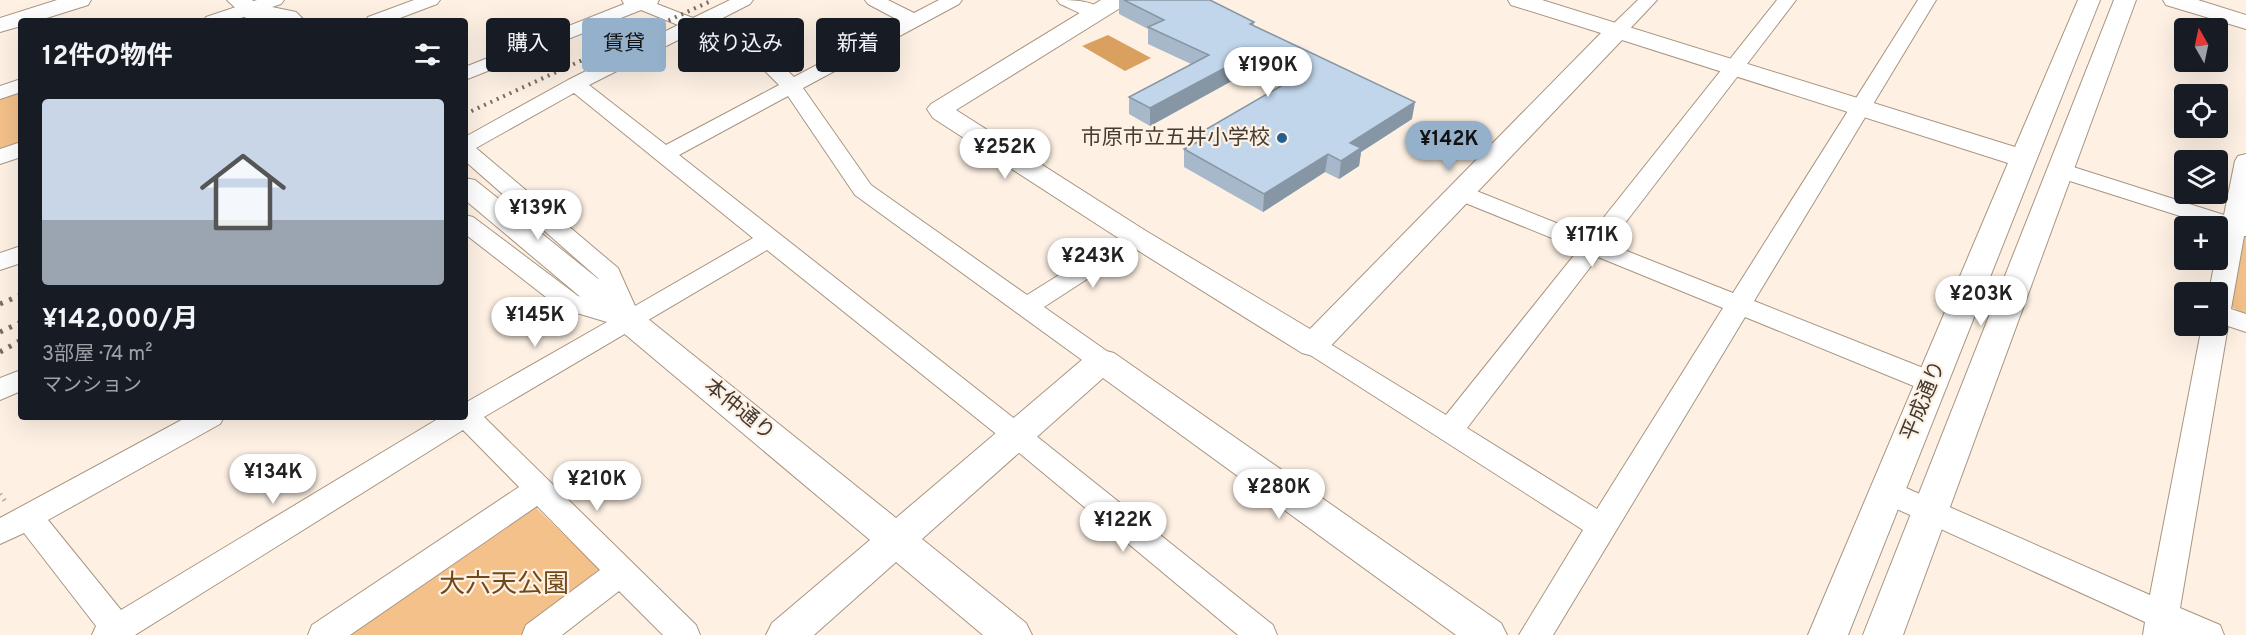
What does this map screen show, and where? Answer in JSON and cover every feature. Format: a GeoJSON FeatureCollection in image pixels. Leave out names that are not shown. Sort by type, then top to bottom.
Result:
{"type":"FeatureCollection","features":[{"type":"Feature","properties":{"kind":"street"},"geometry":{"type":"LineString","coordinates":[[22,18],[80,0]]}},
{"type":"Feature","properties":{"kind":"street"},"geometry":{"type":"LineString","coordinates":[[226,18],[249,13],[275,0]]}},
{"type":"Feature","properties":{"kind":"street"},"geometry":{"type":"LineString","coordinates":[[383,18],[431,0]]}},
{"type":"Feature","properties":{"kind":"street"},"geometry":{"type":"LineString","coordinates":[[707,18],[744,0]]}},
{"type":"Feature","properties":{"kind":"street"},"geometry":{"type":"LineString","coordinates":[[874,0],[914,21]]}},
{"type":"Feature","properties":{"kind":"street"},"geometry":{"type":"LineString","coordinates":[[665,154],[953,0]]}},
{"type":"Feature","properties":{"kind":"street"},"geometry":{"type":"LineString","coordinates":[[1066,0],[1107,6]]}},
{"type":"Feature","properties":{"kind":"street"},"geometry":{"type":"LineString","coordinates":[[1519,0],[2024,159]]}},
{"type":"Feature","properties":{"kind":"street"},"geometry":{"type":"LineString","coordinates":[[1313,345],[1648,0]]}},
{"type":"Feature","properties":{"kind":"street"},"geometry":{"type":"LineString","coordinates":[[1449,431],[1592,245],[1787,0]]}},
{"type":"Feature","properties":{"kind":"street"},"geometry":{"type":"LineString","coordinates":[[1535,635],[1927,0]]}},
{"type":"Feature","properties":{"kind":"street","name":"平成通り"},"geometry":{"type":"LineString","coordinates":[[1828,635],[2089,0]]}},
{"type":"Feature","properties":{"kind":"street","name":"平成通り"},"geometry":{"type":"LineString","coordinates":[[1883,635],[2125,0]]}},
{"type":"Feature","properties":{"kind":"street"},"geometry":{"type":"LineString","coordinates":[[2174,0],[2246,22]]}},
{"type":"Feature","properties":{"kind":"street"},"geometry":{"type":"LineString","coordinates":[[468,73],[640,2],[678,19]]}},
{"type":"Feature","properties":{"kind":"street"},"geometry":{"type":"LineString","coordinates":[[1107,6],[940,109],[942,113],[1136,237],[1313,345],[1602,527]]}},
{"type":"Feature","properties":{"kind":"street"},"geometry":{"type":"LineString","coordinates":[[249,13],[292,18]]}},
{"type":"Feature","properties":{"kind":"street"},"geometry":{"type":"LineString","coordinates":[[0,25],[18,19]]}},
{"type":"Feature","properties":{"kind":"street"},"geometry":{"type":"LineString","coordinates":[[468,146],[575,84],[678,32]]}},
{"type":"Feature","properties":{"kind":"street"},"geometry":{"type":"LineString","coordinates":[[777,72],[791,86],[863,190],[1487,635]]}},
{"type":"Feature","properties":{"kind":"street"},"geometry":{"type":"LineString","coordinates":[[575,84],[1015,434],[1261,635]]}},
{"type":"Feature","properties":{"kind":"street"},"geometry":{"type":"LineString","coordinates":[[0,93],[18,87]]}},
{"type":"Feature","properties":{"kind":"street"},"geometry":{"type":"LineString","coordinates":[[0,156],[18,150]]}},
{"type":"Feature","properties":{"kind":"street"},"geometry":{"type":"LineString","coordinates":[[468,151],[609,274],[628,320]]}},
{"type":"Feature","properties":{"kind":"street"},"geometry":{"type":"LineString","coordinates":[[2225,282],[2240,227],[2246,161]]}},
{"type":"Feature","properties":{"kind":"street"},"geometry":{"type":"LineString","coordinates":[[2059,170],[2240,227]]}},
{"type":"Feature","properties":{"kind":"street","name":"本仲通り"},"geometry":{"type":"LineString","coordinates":[[468,188],[1012,635]]}},
{"type":"Feature","properties":{"kind":"street"},"geometry":{"type":"LineString","coordinates":[[1461,193],[1931,382]]}},
{"type":"Feature","properties":{"kind":"street"},"geometry":{"type":"LineString","coordinates":[[468,224],[569,302],[628,320]]}},
{"type":"Feature","properties":{"kind":"street"},"geometry":{"type":"LineString","coordinates":[[1027,306],[1136,237]]}},
{"type":"Feature","properties":{"kind":"street"},"geometry":{"type":"LineString","coordinates":[[468,414],[768,238]]}},
{"type":"Feature","properties":{"kind":"street"},"geometry":{"type":"LineString","coordinates":[[0,262],[18,255]]}},
{"type":"Feature","properties":{"kind":"street"},"geometry":{"type":"LineString","coordinates":[[2228,317],[2246,323]]}},
{"type":"Feature","properties":{"kind":"street"},"geometry":{"type":"LineString","coordinates":[[2161,625],[2213,336]]}},
{"type":"Feature","properties":{"kind":"street"},"geometry":{"type":"LineString","coordinates":[[786,635],[1102,360]]}},
{"type":"Feature","properties":{"kind":"street"},"geometry":{"type":"LineString","coordinates":[[0,390],[18,381]]}},
{"type":"Feature","properties":{"kind":"street"},"geometry":{"type":"LineString","coordinates":[[468,419],[684,635]]}},
{"type":"Feature","properties":{"kind":"street"},"geometry":{"type":"LineString","coordinates":[[0,532],[14,520],[204,420]]}},
{"type":"Feature","properties":{"kind":"street"},"geometry":{"type":"LineString","coordinates":[[14,520],[113,632],[458,420]]}},
{"type":"Feature","properties":{"kind":"street"},"geometry":{"type":"LineString","coordinates":[[324,635],[539,489]]}},
{"type":"Feature","properties":{"kind":"street"},"geometry":{"type":"LineString","coordinates":[[1887,492],[2161,625],[2208,635]]}},
{"type":"Feature","properties":{"kind":"street"},"geometry":{"type":"LineString","coordinates":[[538,635],[622,571]]}},
{"type":"Feature","properties":{"kind":"green space"},"geometry":{"type":"Polygon","coordinates":[[[18,93],[18,146],[0,153],[0,99],[18,93]]]}},
{"type":"Feature","properties":{"kind":"green space"},"geometry":{"type":"Polygon","coordinates":[[[2240,235],[2246,235],[2246,315],[2230,306],[2240,235]]]}},
{"type":"Feature","properties":{"kind":"green space","name":"大六天公園"},"geometry":{"type":"Polygon","coordinates":[[[532,504],[602,572],[521,635],[343,635],[532,504]]]}},
{"type":"Feature","properties":{"kind":"shaded area"},"geometry":{"type":"Polygon","coordinates":[[[1108,35],[1151,58],[1125,71],[1082,46],[1108,35]]]}},
{"type":"Feature","properties":{"kind":"building"},"geometry":{"type":"Polygon","coordinates":[[[1124,0],[1210,0],[1254,22],[1250,24],[1415,102],[1350,143],[1361,148],[1341,161],[1328,154],[1264,194],[1184,149],[1205,138],[1198,134],[1307,71],[1260,49],[1150,108],[1129,97],[1209,55],[1148,27],[1164,20],[1124,0]]]}},
{"type":"Feature","properties":{"kind":"railway"},"geometry":{"type":"LineString","coordinates":[[468,113],[713,0]]}},
{"type":"Feature","properties":{"kind":"railway"},"geometry":{"type":"LineString","coordinates":[[0,304],[18,296]]}},
{"type":"Feature","properties":{"kind":"railway"},"geometry":{"type":"LineString","coordinates":[[0,332],[18,323]]}},
{"type":"Feature","properties":{"kind":"railway"},"geometry":{"type":"LineString","coordinates":[[0,352],[18,342]]}},
{"type":"Feature","properties":{"kind":"place","name":"市原市立五井小学校"},"geometry":{"type":"Point","coordinates":[1282,138]}}]}
